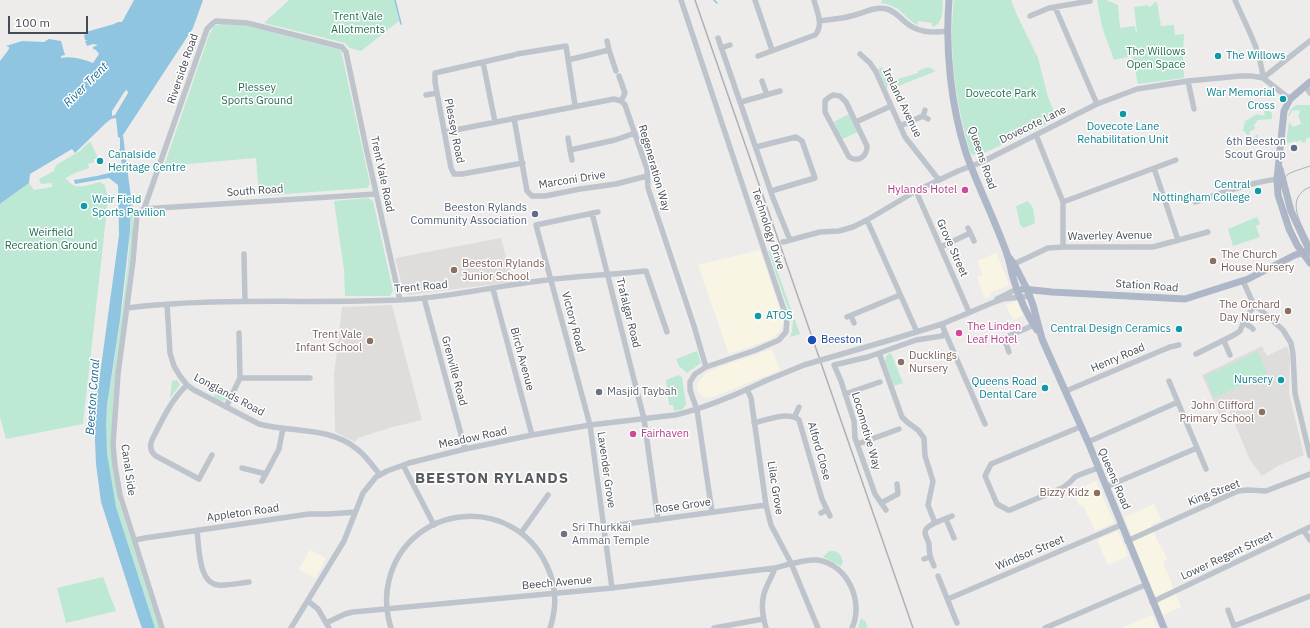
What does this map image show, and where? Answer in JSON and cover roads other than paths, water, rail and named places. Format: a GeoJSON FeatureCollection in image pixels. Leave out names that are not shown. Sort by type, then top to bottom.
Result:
{"type":"FeatureCollection","features":[{"type":"Feature","properties":{"kind":"main road","name":"Queens Road"},"geometry":{"type":"LineString","coordinates":[[950,0],[948,31],[950,64],[958,123],[971,166],[1007,255],[1019,293],[1066,391],[1164,628]]}},
{"type":"Feature","properties":{"kind":"main road"},"geometry":{"type":"LineString","coordinates":[[1307,84],[1290,99],[1283,113],[1278,191],[1285,219],[1292,238],[1308,252]]}},
{"type":"Feature","properties":{"kind":"main road"},"geometry":{"type":"LineString","coordinates":[[1279,177],[1308,252],[1310,264]]}},
{"type":"Feature","properties":{"kind":"main road","name":"Station Road"},"geometry":{"type":"LineString","coordinates":[[1019,293],[1052,292],[1180,300],[1191,298],[1243,281],[1308,252]]}},
{"type":"Feature","properties":{"kind":"main road","name":"Queens Road"},"geometry":{"type":"LineString","coordinates":[[1007,255],[1014,264],[1028,292],[1042,339]]}},
{"type":"Feature","properties":{"kind":"street","name":"Technology Drive"},"geometry":{"type":"LineString","coordinates":[[681,0],[788,319],[786,332],[783,337],[776,342],[706,367],[695,374],[690,382],[690,390],[697,410]]}},
{"type":"Feature","properties":{"kind":"street"},"geometry":{"type":"LineString","coordinates":[[755,0],[772,50]]}},
{"type":"Feature","properties":{"kind":"street"},"geometry":{"type":"LineString","coordinates":[[758,56],[812,37],[818,31],[820,25],[814,0]]}},
{"type":"Feature","properties":{"kind":"street"},"geometry":{"type":"LineString","coordinates":[[1030,16],[1042,10],[1090,0]]}},
{"type":"Feature","properties":{"kind":"street"},"geometry":{"type":"LineString","coordinates":[[1235,0],[1255,42],[1262,67],[1263,78],[1290,99]]}},
{"type":"Feature","properties":{"kind":"street"},"geometry":{"type":"LineString","coordinates":[[1055,7],[1097,104]]}},
{"type":"Feature","properties":{"kind":"street"},"geometry":{"type":"LineString","coordinates":[[820,21],[851,16],[880,8],[896,14],[913,28],[918,30],[930,32],[948,31]]}},
{"type":"Feature","properties":{"kind":"street","name":"Riverside Road"},"geometry":{"type":"LineString","coordinates":[[144,209],[207,29],[212,23],[216,21],[226,21],[257,25],[342,47],[346,52]]}},
{"type":"Feature","properties":{"kind":"street"},"geometry":{"type":"LineString","coordinates":[[718,38],[771,191],[790,240]]}},
{"type":"Feature","properties":{"kind":"street"},"geometry":{"type":"LineString","coordinates":[[445,132],[575,105],[614,99],[621,101],[625,92],[607,41]]}},
{"type":"Feature","properties":{"kind":"street"},"geometry":{"type":"LineString","coordinates":[[1263,78],[1310,41]]}},
{"type":"Feature","properties":{"kind":"street"},"geometry":{"type":"LineString","coordinates":[[721,48],[730,45]]}},
{"type":"Feature","properties":{"kind":"street"},"geometry":{"type":"LineString","coordinates":[[495,122],[483,62],[516,54],[566,46],[575,105]]}},
{"type":"Feature","properties":{"kind":"street"},"geometry":{"type":"LineString","coordinates":[[568,60],[609,50]]}},
{"type":"Feature","properties":{"kind":"street","name":"Trent Vale Road"},"geometry":{"type":"LineString","coordinates":[[346,52],[400,300]]}},
{"type":"Feature","properties":{"kind":"street","name":"Ireland Avenue"},"geometry":{"type":"LineString","coordinates":[[860,54],[872,65],[908,142],[939,180]]}},
{"type":"Feature","properties":{"kind":"street","name":"Plessey Road"},"geometry":{"type":"LineString","coordinates":[[483,62],[435,73],[437,93],[451,168],[454,174],[462,174],[523,162]]}},
{"type":"Feature","properties":{"kind":"street","name":"Dovecote Lane"},"geometry":{"type":"LineString","coordinates":[[783,242],[820,232],[847,230],[868,220],[916,191],[1036,135],[1097,104],[1137,89],[1188,81],[1240,76],[1263,78]]}},
{"type":"Feature","properties":{"kind":"street"},"geometry":{"type":"LineString","coordinates":[[762,81],[767,95]]}},
{"type":"Feature","properties":{"kind":"street"},"geometry":{"type":"LineString","coordinates":[[1188,81],[1194,109]]}},
{"type":"Feature","properties":{"kind":"street"},"geometry":{"type":"LineString","coordinates":[[1307,84],[1310,93]]}},
{"type":"Feature","properties":{"kind":"street"},"geometry":{"type":"LineString","coordinates":[[740,102],[780,91]]}},
{"type":"Feature","properties":{"kind":"street","name":"Plessey Road"},"geometry":{"type":"LineString","coordinates":[[426,95],[437,93]]}},
{"type":"Feature","properties":{"kind":"street"},"geometry":{"type":"LineString","coordinates":[[833,95],[840,96],[846,102],[856,122],[867,146],[864,156],[856,159],[849,156],[845,150],[825,112],[825,101],[833,95]]}},
{"type":"Feature","properties":{"kind":"street","name":"Regeneration Way"},"geometry":{"type":"LineString","coordinates":[[621,101],[625,104],[647,169],[648,188],[694,326],[706,367]]}},
{"type":"Feature","properties":{"kind":"street"},"geometry":{"type":"LineString","coordinates":[[856,122],[891,106]]}},
{"type":"Feature","properties":{"kind":"street"},"geometry":{"type":"LineString","coordinates":[[900,126],[925,118],[925,110]]}},
{"type":"Feature","properties":{"kind":"street","name":"Marconi Drive"},"geometry":{"type":"LineString","coordinates":[[514,118],[527,190],[532,196],[545,196],[616,184],[647,176]]}},
{"type":"Feature","properties":{"kind":"street"},"geometry":{"type":"LineString","coordinates":[[570,150],[635,134]]}},
{"type":"Feature","properties":{"kind":"street"},"geometry":{"type":"LineString","coordinates":[[1036,135],[1064,202],[1063,247]]}},
{"type":"Feature","properties":{"kind":"street"},"geometry":{"type":"LineString","coordinates":[[756,147],[796,137],[802,141],[809,159],[815,178],[771,191]]}},
{"type":"Feature","properties":{"kind":"street"},"geometry":{"type":"LineString","coordinates":[[568,138],[572,160]]}},
{"type":"Feature","properties":{"kind":"street"},"geometry":{"type":"LineString","coordinates":[[1064,202],[1176,160]]}},
{"type":"Feature","properties":{"kind":"street"},"geometry":{"type":"LineString","coordinates":[[1154,168],[1178,240]]}},
{"type":"Feature","properties":{"kind":"street"},"geometry":{"type":"LineString","coordinates":[[1195,202],[1233,189],[1279,177]]}},
{"type":"Feature","properties":{"kind":"street","name":"Grove Street"},"geometry":{"type":"LineString","coordinates":[[916,191],[969,312]]}},
{"type":"Feature","properties":{"kind":"street","name":"South Road"},"geometry":{"type":"LineString","coordinates":[[144,209],[376,194]]}},
{"type":"Feature","properties":{"kind":"street","name":"Canal Side"},"geometry":{"type":"LineString","coordinates":[[144,209],[140,210],[137,214],[136,238],[118,374],[113,445],[120,495],[162,628]]}},
{"type":"Feature","properties":{"kind":"street","name":"Victory Road"},"geometry":{"type":"LineString","coordinates":[[590,425],[536,225],[595,212]]}},
{"type":"Feature","properties":{"kind":"street","name":"Trafalgar Road"},"geometry":{"type":"LineString","coordinates":[[595,212],[608,275],[644,419],[658,520]]}},
{"type":"Feature","properties":{"kind":"street"},"geometry":{"type":"LineString","coordinates":[[868,220],[917,332]]}},
{"type":"Feature","properties":{"kind":"street"},"geometry":{"type":"LineString","coordinates":[[941,247],[969,230],[974,242]]}},
{"type":"Feature","properties":{"kind":"street","name":"Waverley Avenue"},"geometry":{"type":"LineString","coordinates":[[1014,264],[1048,248],[1153,247],[1208,232]]}},
{"type":"Feature","properties":{"kind":"street"},"geometry":{"type":"LineString","coordinates":[[244,254],[245,301]]}},
{"type":"Feature","properties":{"kind":"street","name":"Trent Road"},"geometry":{"type":"LineString","coordinates":[[127,308],[167,304],[245,301],[400,300],[493,289],[527,282],[646,271],[667,332]]}},
{"type":"Feature","properties":{"kind":"street"},"geometry":{"type":"LineString","coordinates":[[1243,281],[1255,306],[1283,330],[1291,343],[1293,354],[1294,393],[1310,456]]}},
{"type":"Feature","properties":{"kind":"street","name":"Birch Avenue"},"geometry":{"type":"LineString","coordinates":[[493,289],[532,435]]}},
{"type":"Feature","properties":{"kind":"street","name":"Station Road"},"geometry":{"type":"LineString","coordinates":[[747,389],[804,365],[942,324],[1019,293]]}},
{"type":"Feature","properties":{"kind":"street"},"geometry":{"type":"LineString","coordinates":[[854,323],[849,316],[900,294]]}},
{"type":"Feature","properties":{"kind":"street","name":"Grenville Road"},"geometry":{"type":"LineString","coordinates":[[424,298],[465,449]]}},
{"type":"Feature","properties":{"kind":"street","name":"Longlands Road"},"geometry":{"type":"LineString","coordinates":[[167,304],[170,357],[176,371],[187,385],[197,392],[260,424],[330,434],[341,439],[361,452],[380,475]]}},
{"type":"Feature","properties":{"kind":"street"},"geometry":{"type":"LineString","coordinates":[[1196,354],[1224,341],[1240,331],[1246,316],[1255,306]]}},
{"type":"Feature","properties":{"kind":"street"},"geometry":{"type":"LineString","coordinates":[[1244,323],[1253,329]]}},
{"type":"Feature","properties":{"kind":"street"},"geometry":{"type":"LineString","coordinates":[[942,324],[985,424]]}},
{"type":"Feature","properties":{"kind":"street"},"geometry":{"type":"LineString","coordinates":[[1009,352],[1004,338],[1034,325]]}},
{"type":"Feature","properties":{"kind":"street"},"geometry":{"type":"LineString","coordinates":[[935,523],[928,505],[933,481],[925,456],[924,438],[918,430],[902,417],[879,354],[916,340],[942,336],[945,332]]}},
{"type":"Feature","properties":{"kind":"street"},"geometry":{"type":"LineString","coordinates":[[226,407],[240,378],[239,333]]}},
{"type":"Feature","properties":{"kind":"street"},"geometry":{"type":"LineString","coordinates":[[1224,341],[1230,355]]}},
{"type":"Feature","properties":{"kind":"street","name":"Henry Road"},"geometry":{"type":"LineString","coordinates":[[1066,391],[1170,347],[1179,345]]}},
{"type":"Feature","properties":{"kind":"street","name":"Locomotive Way"},"geometry":{"type":"LineString","coordinates":[[879,354],[834,365],[854,421],[856,438],[875,494],[886,510]]}},
{"type":"Feature","properties":{"kind":"street"},"geometry":{"type":"LineString","coordinates":[[240,378],[310,378]]}},
{"type":"Feature","properties":{"kind":"street"},"geometry":{"type":"LineString","coordinates":[[1169,381],[1206,469]]}},
{"type":"Feature","properties":{"kind":"street"},"geometry":{"type":"LineString","coordinates":[[845,394],[880,382]]}},
{"type":"Feature","properties":{"kind":"street"},"geometry":{"type":"LineString","coordinates":[[187,385],[176,396],[168,408],[152,440],[150,445],[151,450],[156,456],[200,479],[212,455]]}},
{"type":"Feature","properties":{"kind":"street","name":"Meadow Road"},"geometry":{"type":"LineString","coordinates":[[291,628],[344,541],[363,493],[380,475],[403,465],[465,449],[532,435],[590,425],[675,415],[697,410],[747,389]]}},
{"type":"Feature","properties":{"kind":"street","name":"Lilac Grove"},"geometry":{"type":"LineString","coordinates":[[747,389],[751,398],[766,505],[771,525],[790,563],[818,628]]}},
{"type":"Feature","properties":{"kind":"street"},"geometry":{"type":"LineString","coordinates":[[1088,442],[1178,402]]}},
{"type":"Feature","properties":{"kind":"street"},"geometry":{"type":"LineString","coordinates":[[795,416],[799,407]]}},
{"type":"Feature","properties":{"kind":"street"},"geometry":{"type":"LineString","coordinates":[[697,410],[712,512]]}},
{"type":"Feature","properties":{"kind":"street","name":"Alford Close"},"geometry":{"type":"LineString","coordinates":[[754,423],[788,415],[795,416],[799,420],[802,425],[819,489],[830,516]]}},
{"type":"Feature","properties":{"kind":"street","name":"Lavender Grove"},"geometry":{"type":"LineString","coordinates":[[590,425],[612,588]]}},
{"type":"Feature","properties":{"kind":"street"},"geometry":{"type":"LineString","coordinates":[[1080,426],[991,464],[986,476],[997,504],[1010,510],[1062,488],[1070,484],[1073,479],[1078,476],[1098,468]]}},
{"type":"Feature","properties":{"kind":"street"},"geometry":{"type":"LineString","coordinates":[[262,481],[279,449],[283,428]]}},
{"type":"Feature","properties":{"kind":"street"},"geometry":{"type":"LineString","coordinates":[[858,444],[899,429]]}},
{"type":"Feature","properties":{"kind":"street"},"geometry":{"type":"LineString","coordinates":[[1106,487],[1197,448]]}},
{"type":"Feature","properties":{"kind":"street"},"geometry":{"type":"LineString","coordinates":[[251,470],[253,463]]}},
{"type":"Feature","properties":{"kind":"street"},"geometry":{"type":"LineString","coordinates":[[403,465],[434,525]]}},
{"type":"Feature","properties":{"kind":"street"},"geometry":{"type":"LineString","coordinates":[[242,468],[266,474]]}},
{"type":"Feature","properties":{"kind":"street","name":"King Street"},"geometry":{"type":"LineString","coordinates":[[1127,541],[1238,492],[1247,490],[1266,491],[1310,474]]}},
{"type":"Feature","properties":{"kind":"street"},"geometry":{"type":"LineString","coordinates":[[881,502],[898,494],[897,484]]}},
{"type":"Feature","properties":{"kind":"street"},"geometry":{"type":"LineString","coordinates":[[521,533],[548,495]]}},
{"type":"Feature","properties":{"kind":"street","name":"Rose Grove"},"geometry":{"type":"LineString","coordinates":[[603,527],[766,505]]}},
{"type":"Feature","properties":{"kind":"street"},"geometry":{"type":"LineString","coordinates":[[821,513],[827,510]]}},
{"type":"Feature","properties":{"kind":"street","name":"Appleton Road"},"geometry":{"type":"LineString","coordinates":[[135,540],[309,514],[355,512]]}},
{"type":"Feature","properties":{"kind":"street"},"geometry":{"type":"LineString","coordinates":[[391,628],[387,608],[388,585],[392,570],[398,558],[413,539],[434,525],[456,517],[479,516],[504,523],[521,533],[542,556],[550,574],[554,593],[554,611],[550,628]]}},
{"type":"Feature","properties":{"kind":"street"},"geometry":{"type":"LineString","coordinates":[[934,566],[928,551],[928,543],[925,534],[927,527],[952,516]]}},
{"type":"Feature","properties":{"kind":"street"},"geometry":{"type":"LineString","coordinates":[[946,519],[954,538]]}},
{"type":"Feature","properties":{"kind":"street","name":"Windsor Street"},"geometry":{"type":"LineString","coordinates":[[948,599],[1121,525]]}},
{"type":"Feature","properties":{"kind":"street","name":"Lower Regent Street"},"geometry":{"type":"LineString","coordinates":[[1152,602],[1310,527]]}},
{"type":"Feature","properties":{"kind":"street"},"geometry":{"type":"LineString","coordinates":[[196,530],[202,571],[211,583],[220,585],[250,582]]}},
{"type":"Feature","properties":{"kind":"street"},"geometry":{"type":"LineString","coordinates":[[1304,531],[1310,540]]}},
{"type":"Feature","properties":{"kind":"street"},"geometry":{"type":"LineString","coordinates":[[924,559],[930,556]]}},
{"type":"Feature","properties":{"kind":"street","name":"Beech Avenue"},"geometry":{"type":"LineString","coordinates":[[327,625],[350,612],[612,588],[783,567],[790,563],[805,560],[819,560],[832,565],[845,576],[852,587],[856,600],[857,614],[852,628]]}},
{"type":"Feature","properties":{"kind":"street"},"geometry":{"type":"LineString","coordinates":[[766,628],[763,618],[762,601],[775,568]]}},
{"type":"Feature","properties":{"kind":"street"},"geometry":{"type":"LineString","coordinates":[[938,576],[957,623]]}},
{"type":"Feature","properties":{"kind":"street"},"geometry":{"type":"LineString","coordinates":[[1045,628],[1145,585]]}},
{"type":"Feature","properties":{"kind":"street"},"geometry":{"type":"LineString","coordinates":[[1228,610],[1234,626],[1310,596]]}},
{"type":"Feature","properties":{"kind":"street"},"geometry":{"type":"LineString","coordinates":[[308,600],[318,609],[327,625]]}},
{"type":"Feature","properties":{"kind":"street"},"geometry":{"type":"LineString","coordinates":[[714,628],[763,618]]}},
{"type":"Feature","properties":{"kind":"water","name":"River Trent"},"geometry":{"type":"Polygon","coordinates":[[[134,0],[203,0],[193,28],[123,135],[131,198],[130,231],[120,320],[107,405],[107,454],[116,507],[155,628],[142,628],[139,620],[101,502],[96,464],[95,411],[119,235],[118,185],[109,178],[75,184],[74,180],[106,174],[122,167],[119,149],[120,138],[118,137],[116,118],[107,122],[75,153],[72,149],[30,174],[29,183],[0,204],[0,61],[9,49],[9,47],[6,46],[22,41],[44,42],[49,39],[61,41],[65,55],[61,56],[61,58],[77,58],[93,63],[99,54],[93,49],[93,47],[98,45],[93,44],[87,46],[85,41],[88,40],[85,40],[84,35],[87,34],[86,32],[122,22],[134,0]],[[127,90],[125,91],[112,111],[112,116],[115,115],[128,93],[127,90]]]}},
{"type":"Feature","properties":{"kind":"waterway"},"geometry":{"type":"LineString","coordinates":[[395,0],[401,24]]}},
{"type":"Feature","properties":{"kind":"waterway"},"geometry":{"type":"LineString","coordinates":[[714,0],[717,3]]}},
{"type":"Feature","properties":{"kind":"tram line"},"geometry":{"type":"LineString","coordinates":[[1310,166],[1288,174],[1282,181],[1280,192],[1281,199],[1293,231],[1310,264]]}},
{"type":"Feature","properties":{"kind":"tram line"},"geometry":{"type":"LineString","coordinates":[[1310,187],[1302,192],[1297,198],[1296,205],[1299,220],[1310,243]]}},
{"type":"Feature","properties":{"kind":"railway"},"geometry":{"type":"LineString","coordinates":[[695,0],[913,628]]}},
{"type":"Feature","properties":{"kind":"place","name":"The Willows"},"geometry":{"type":"Point","coordinates":[1218,56]}},
{"type":"Feature","properties":{"kind":"place","name":"War Memorial Cross"},"geometry":{"type":"Point","coordinates":[1283,99]}},
{"type":"Feature","properties":{"kind":"place","name":"Dovecote Lane Rehabilitation Unit"},"geometry":{"type":"Point","coordinates":[1123,114]}},
{"type":"Feature","properties":{"kind":"place","name":"6th Beeston Scout Group"},"geometry":{"type":"Point","coordinates":[1294,148]}},
{"type":"Feature","properties":{"kind":"place","name":"Canalside Heritage Centre"},"geometry":{"type":"Point","coordinates":[100,161]}},
{"type":"Feature","properties":{"kind":"place","name":"Hylands Hotel"},"geometry":{"type":"Point","coordinates":[965,190]}},
{"type":"Feature","properties":{"kind":"place","name":"Central Nottingham College"},"geometry":{"type":"Point","coordinates":[1258,191]}},
{"type":"Feature","properties":{"kind":"place","name":"Weir Field Sports Pavilion"},"geometry":{"type":"Point","coordinates":[84,206]}},
{"type":"Feature","properties":{"kind":"place","name":"Beeston Rylands Community Association"},"geometry":{"type":"Point","coordinates":[535,214]}},
{"type":"Feature","properties":{"kind":"place","name":"The Church House Nursery"},"geometry":{"type":"Point","coordinates":[1213,261]}},
{"type":"Feature","properties":{"kind":"place","name":"Beeston Rylands Junior School"},"geometry":{"type":"Point","coordinates":[454,270]}},
{"type":"Feature","properties":{"kind":"place","name":"The Orchard Day Nursery"},"geometry":{"type":"Point","coordinates":[1288,311]}},
{"type":"Feature","properties":{"kind":"place","name":"ATOS"},"geometry":{"type":"Point","coordinates":[758,316]}},
{"type":"Feature","properties":{"kind":"place","name":"Central Design Ceramics"},"geometry":{"type":"Point","coordinates":[1179,329]}},
{"type":"Feature","properties":{"kind":"place","name":"The Linden Leaf Hotel"},"geometry":{"type":"Point","coordinates":[959,333]}},
{"type":"Feature","properties":{"kind":"place","name":"Beeston"},"geometry":{"type":"Point","coordinates":[812,340]}},
{"type":"Feature","properties":{"kind":"place","name":"Trent Vale Infant School"},"geometry":{"type":"Point","coordinates":[370,341]}},
{"type":"Feature","properties":{"kind":"place","name":"Ducklings Nursery"},"geometry":{"type":"Point","coordinates":[901,362]}},
{"type":"Feature","properties":{"kind":"place","name":"Nursery"},"geometry":{"type":"Point","coordinates":[1281,380]}},
{"type":"Feature","properties":{"kind":"place","name":"Queens Road Dental Care"},"geometry":{"type":"Point","coordinates":[1045,388]}},
{"type":"Feature","properties":{"kind":"place","name":"Masjid Taybah"},"geometry":{"type":"Point","coordinates":[599,392]}},
{"type":"Feature","properties":{"kind":"place","name":"John Clifford Primary School"},"geometry":{"type":"Point","coordinates":[1262,412]}},
{"type":"Feature","properties":{"kind":"place","name":"Fairhaven"},"geometry":{"type":"Point","coordinates":[633,434]}},
{"type":"Feature","properties":{"kind":"place","name":"Bizzy Kidz"},"geometry":{"type":"Point","coordinates":[1097,493]}},
{"type":"Feature","properties":{"kind":"place","name":"Sri Thurkkai Amman Temple"},"geometry":{"type":"Point","coordinates":[564,534]}},
{"type":"Feature","properties":{"kind":"district","name":"BEESTON RYLANDS"},"geometry":{"type":"Point","coordinates":[492,479]}},
{"type":"Feature","properties":{"kind":"park label","name":"Trent Vale Allotments"},"geometry":{"type":"Point","coordinates":[358,23]}},
{"type":"Feature","properties":{"kind":"park label","name":"The Willows Open Space"},"geometry":{"type":"Point","coordinates":[1156,58]}},
{"type":"Feature","properties":{"kind":"park label","name":"Plessey Sports Ground"},"geometry":{"type":"Point","coordinates":[257,94]}},
{"type":"Feature","properties":{"kind":"park label","name":"Dovecote Park"},"geometry":{"type":"Point","coordinates":[1001,94]}},
{"type":"Feature","properties":{"kind":"park label","name":"Weirfield Recreation Ground"},"geometry":{"type":"Point","coordinates":[51,239]}},
{"type":"Feature","properties":{"kind":"water label","name":"Beeston Canal"},"geometry":{"type":"Point","coordinates":[93,397]}}]}
